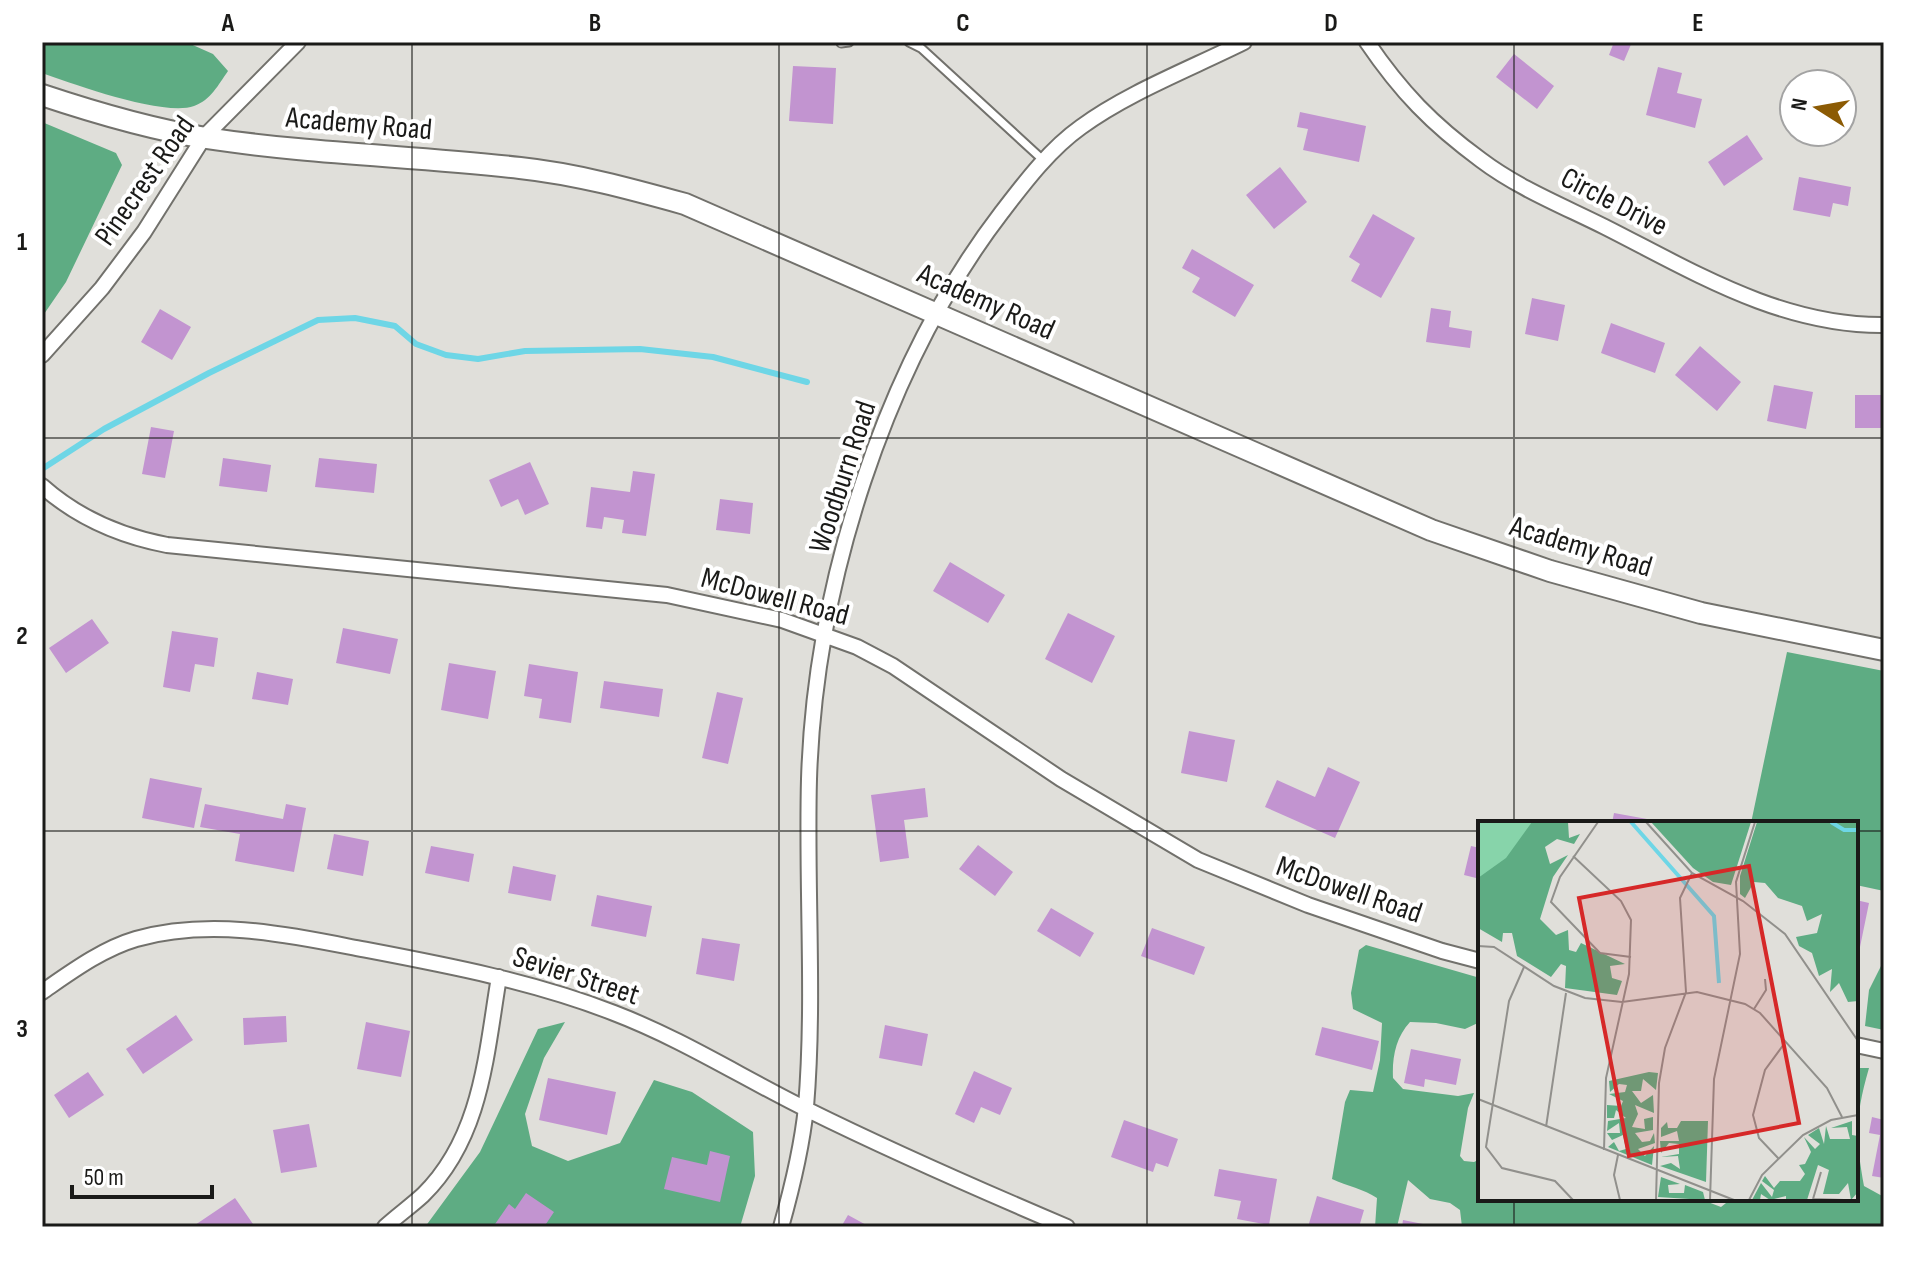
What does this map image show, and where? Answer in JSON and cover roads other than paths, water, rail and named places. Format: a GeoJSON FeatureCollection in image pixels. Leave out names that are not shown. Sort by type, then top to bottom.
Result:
{"type":"FeatureCollection","features":[{"type":"Feature","properties":{"kind":"main road","name":"Academy Road"},"geometry":{"type":"LineString","coordinates":[[42,95],[100,114],[204,137],[286,148],[521,168],[629,188],[685,204],[1331,487],[1489,552],[1701,613],[1884,650]]}},
{"type":"Feature","properties":{"kind":"street","name":"Pinecrest Road"},"geometry":{"type":"LineString","coordinates":[[42,355],[119,266],[204,137],[298,42]]}},
{"type":"Feature","properties":{"kind":"street","name":"Woodburn Road"},"geometry":{"type":"LineString","coordinates":[[781,1227],[805,1109],[809,776],[813,709],[825,635],[854,509],[905,376],[936,312],[993,225],[1045,162],[1080,128],[1109,109],[1244,42]]}},
{"type":"Feature","properties":{"kind":"street","name":"Circle Drive"},"geometry":{"type":"LineString","coordinates":[[1367,42],[1394,81],[1425,114],[1479,159],[1515,182],[1738,294],[1821,321],[1884,325]]}},
{"type":"Feature","properties":{"kind":"street","name":"McDowell Road"},"geometry":{"type":"LineString","coordinates":[[42,486],[69,508],[96,524],[141,540],[167,545],[667,595],[782,620],[857,647],[893,666],[1061,779],[1198,860],[1308,905],[1478,960]]}},
{"type":"Feature","properties":{"kind":"street","name":"Sevier Street"},"geometry":{"type":"LineString","coordinates":[[42,992],[76,968],[122,944],[168,932],[196,929],[226,928],[323,941],[452,965],[552,991],[664,1035],[919,1164],[1067,1227]]}},
{"type":"Feature","properties":{"kind":"street"},"geometry":{"type":"LineString","coordinates":[[385,1227],[424,1194],[452,1158],[468,1127],[479,1096],[499,977]]}},
{"type":"Feature","properties":{"kind":"street"},"geometry":{"type":"LineString","coordinates":[[1858,1045],[1884,1051]]}},
{"type":"Feature","properties":{"kind":"lane"},"geometry":{"type":"LineString","coordinates":[[909,42],[921,48],[1045,162]]}},
{"type":"Feature","properties":{"kind":"waterway"},"geometry":{"type":"LineString","coordinates":[[42,469],[104,429],[318,320],[355,318],[395,326],[416,344],[446,355],[478,359],[525,351],[640,349],[713,357],[807,382]]}}]}
